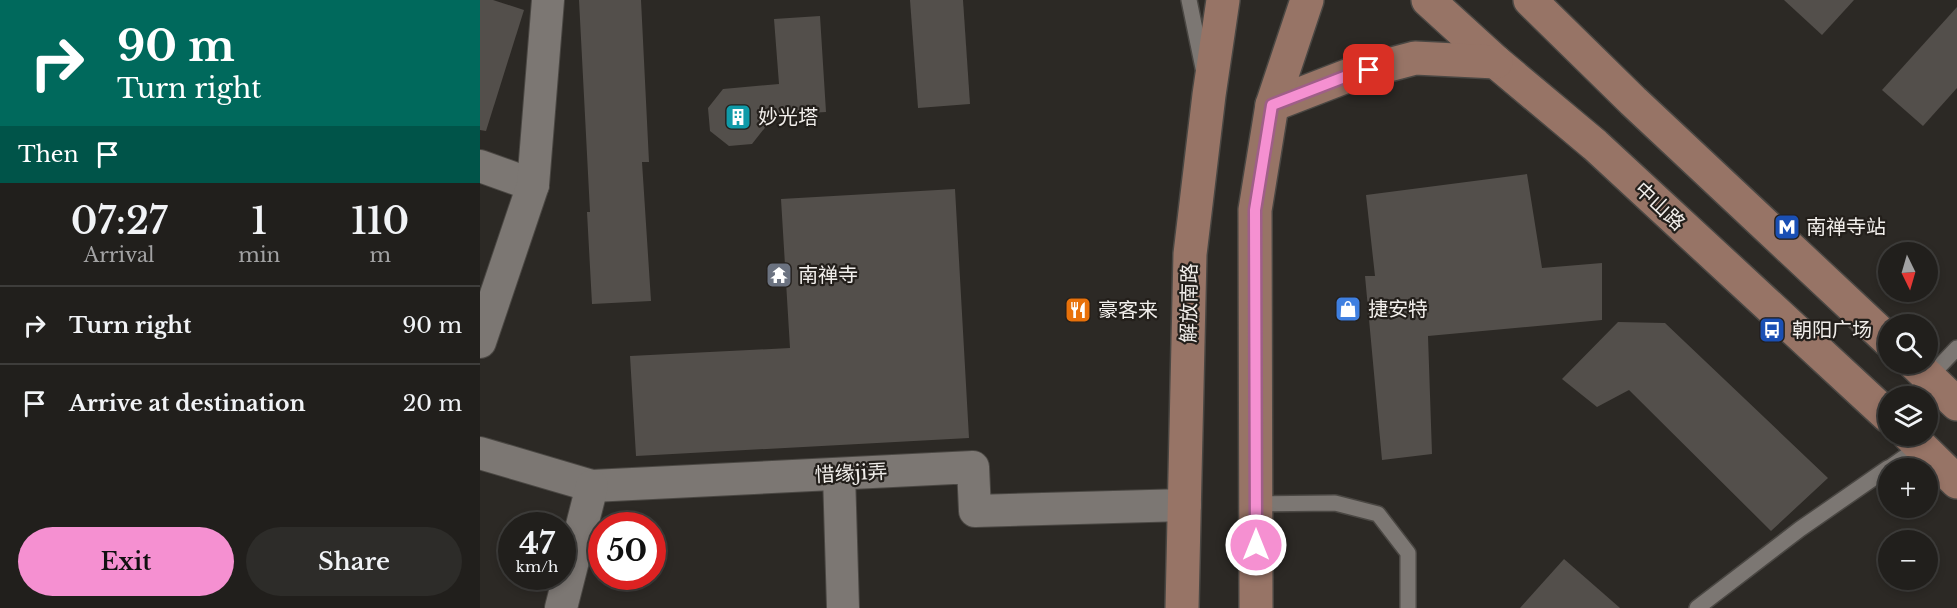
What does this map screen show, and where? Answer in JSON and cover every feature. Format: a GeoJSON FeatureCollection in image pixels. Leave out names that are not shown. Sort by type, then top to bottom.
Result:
{"type":"FeatureCollection","features":[{"type":"Feature","properties":{"kind":"main road","name":"解放南路"},"geometry":{"type":"LineString","coordinates":[[1182,608],[1190,254],[1223,0]]}},
{"type":"Feature","properties":{"kind":"main road"},"geometry":{"type":"LineString","coordinates":[[1256,608],[1255,210],[1272,105],[1307,0]]}},
{"type":"Feature","properties":{"kind":"main road","name":"中山路"},"geometry":{"type":"LineString","coordinates":[[1428,0],[1496,62],[1595,145],[1878,407]]}},
{"type":"Feature","properties":{"kind":"main road"},"geometry":{"type":"LineString","coordinates":[[1530,0],[1633,101],[1878,331]]}},
{"type":"Feature","properties":{"kind":"main road"},"geometry":{"type":"LineString","coordinates":[[1272,105],[1347,76],[1415,58],[1496,62]]}},
{"type":"Feature","properties":{"kind":"main road"},"geometry":{"type":"LineString","coordinates":[[1918,379],[1957,404]]}},
{"type":"Feature","properties":{"kind":"main road"},"geometry":{"type":"LineString","coordinates":[[1920,446],[1957,482]]}},
{"type":"Feature","properties":{"kind":"street"},"geometry":{"type":"LineString","coordinates":[[480,342],[533,185],[548,0]]}},
{"type":"Feature","properties":{"kind":"street"},"geometry":{"type":"LineString","coordinates":[[480,166],[533,185]]}},
{"type":"Feature","properties":{"kind":"street","name":"惜缘ji弄"},"geometry":{"type":"LineString","coordinates":[[480,453],[592,486],[973,467],[975,511],[1185,505]]}},
{"type":"Feature","properties":{"kind":"street"},"geometry":{"type":"LineString","coordinates":[[839,474],[843,608]]}},
{"type":"Feature","properties":{"kind":"street"},"geometry":{"type":"LineString","coordinates":[[561,608],[592,486]]}},
{"type":"Feature","properties":{"kind":"lane"},"geometry":{"type":"LineString","coordinates":[[1189,0],[1209,95]]}},
{"type":"Feature","properties":{"kind":"lane"},"geometry":{"type":"LineString","coordinates":[[1918,379],[1957,348]]}},
{"type":"Feature","properties":{"kind":"lane"},"geometry":{"type":"LineString","coordinates":[[1899,458],[1910,446]]}},
{"type":"Feature","properties":{"kind":"lane"},"geometry":{"type":"LineString","coordinates":[[1697,608],[1800,530],[1878,476]]}},
{"type":"Feature","properties":{"kind":"lane"},"geometry":{"type":"LineString","coordinates":[[1256,504],[1335,503],[1378,514],[1408,553],[1408,608]]}},
{"type":"Feature","properties":{"kind":"building"},"geometry":{"type":"Polygon","coordinates":[[[480,0],[493,0],[524,10],[486,131],[480,130],[480,0]]]}},
{"type":"Feature","properties":{"kind":"building"},"geometry":{"type":"Polygon","coordinates":[[[579,0],[641,0],[649,162],[642,162],[651,301],[592,304],[587,212],[590,212],[579,0]]]}},
{"type":"Feature","properties":{"kind":"building"},"geometry":{"type":"Polygon","coordinates":[[[910,0],[963,0],[970,104],[918,108],[910,0]]]}},
{"type":"Feature","properties":{"kind":"building"},"geometry":{"type":"Polygon","coordinates":[[[1784,0],[1854,0],[1822,35],[1784,0]]]}},
{"type":"Feature","properties":{"kind":"building"},"geometry":{"type":"Polygon","coordinates":[[[1957,7],[1957,88],[1923,126],[1882,90],[1957,7]]]}},
{"type":"Feature","properties":{"kind":"building"},"geometry":{"type":"Polygon","coordinates":[[[820,16],[826,112],[775,115],[752,144],[729,146],[710,131],[708,108],[723,89],[779,84],[774,19],[820,16]]]}},
{"type":"Feature","properties":{"kind":"building"},"geometry":{"type":"Polygon","coordinates":[[[1527,174],[1542,268],[1602,263],[1602,320],[1428,336],[1432,454],[1382,460],[1365,276],[1375,276],[1366,195],[1527,174]]]}},
{"type":"Feature","properties":{"kind":"building"},"geometry":{"type":"Polygon","coordinates":[[[955,189],[969,438],[636,456],[630,356],[790,348],[781,199],[955,189]]]}},
{"type":"Feature","properties":{"kind":"building"},"geometry":{"type":"Polygon","coordinates":[[[1618,322],[1665,323],[1828,478],[1771,531],[1629,390],[1597,407],[1562,379],[1618,322]]]}},
{"type":"Feature","properties":{"kind":"building"},"geometry":{"type":"Polygon","coordinates":[[[1564,559],[1620,608],[1520,608],[1564,559]]]}},
{"type":"Feature","properties":{"kind":"place","name":"妙光塔"},"geometry":{"type":"Point","coordinates":[738,117]}},
{"type":"Feature","properties":{"kind":"place","name":"南禅寺站"},"geometry":{"type":"Point","coordinates":[1787,227]}},
{"type":"Feature","properties":{"kind":"place","name":"南禅寺"},"geometry":{"type":"Point","coordinates":[779,275]}},
{"type":"Feature","properties":{"kind":"place","name":"捷安特"},"geometry":{"type":"Point","coordinates":[1348,309]}},
{"type":"Feature","properties":{"kind":"place","name":"豪客来"},"geometry":{"type":"Point","coordinates":[1078,310]}},
{"type":"Feature","properties":{"kind":"place","name":"朝阳广场"},"geometry":{"type":"Point","coordinates":[1772,330]}},
{"type":"Feature","properties":{"kind":"route"},"geometry":{"type":"LineString","coordinates":[[1256,545],[1255,210],[1272,105],[1347,76],[1369,70]]}}]}
